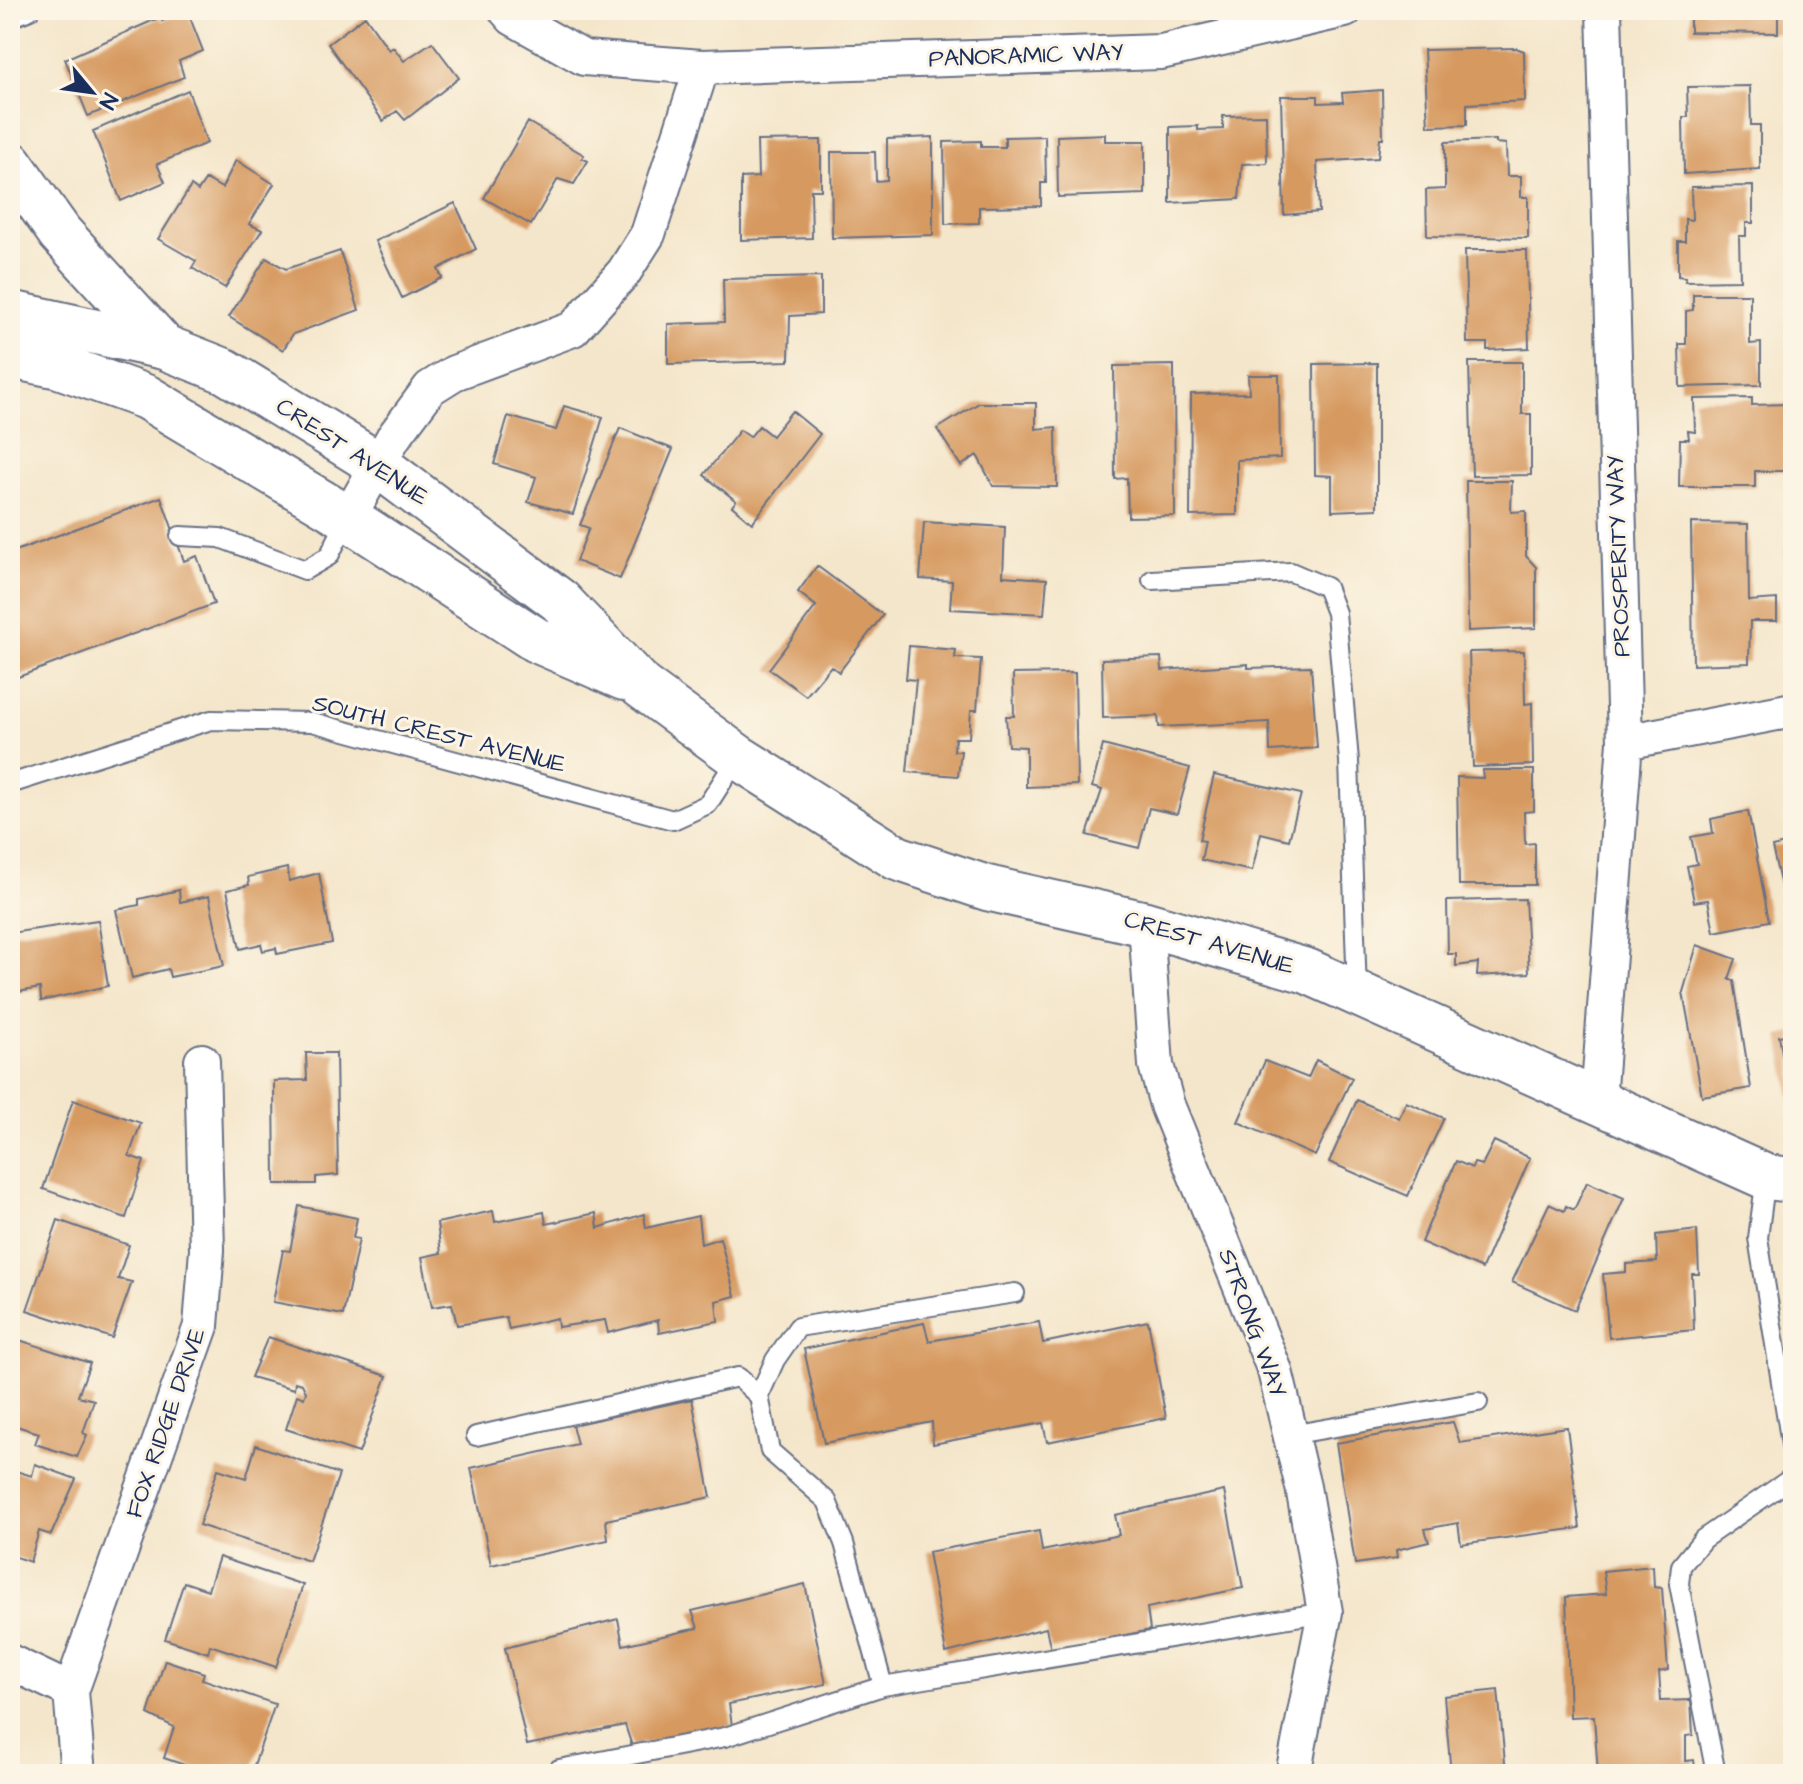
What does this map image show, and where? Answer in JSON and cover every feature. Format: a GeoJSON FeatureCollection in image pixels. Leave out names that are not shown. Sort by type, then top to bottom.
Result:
{"type":"FeatureCollection","features":[{"type":"Feature","properties":{"kind":"street"},"geometry":{"type":"LineString","coordinates":[[348,518],[377,464],[430,388],[454,373],[573,329],[624,272],[648,234],[702,67],[584,58],[513,18],[506,10]]}},
{"type":"Feature","properties":{"kind":"street","name":"PANORAMIC WAY"},"geometry":{"type":"LineString","coordinates":[[702,67],[1161,52],[1345,10]]}},
{"type":"Feature","properties":{"kind":"street","name":"PROSPERITY WAY"},"geometry":{"type":"LineString","coordinates":[[1598,1101],[1625,742],[1604,10]]}},
{"type":"Feature","properties":{"kind":"street"},"geometry":{"type":"LineString","coordinates":[[10,163],[60,233],[164,347]]}},
{"type":"Feature","properties":{"kind":"street","name":"CREST AVENUE"},"geometry":{"type":"LineString","coordinates":[[10,313],[164,347],[225,371],[377,464],[560,601],[641,686],[738,757],[897,858],[987,888],[1146,924],[1307,971],[1779,1178]]}},
{"type":"Feature","properties":{"kind":"street","name":"CREST AVENUE"},"geometry":{"type":"LineString","coordinates":[[10,356],[59,366],[146,397],[348,518],[536,640],[641,686]]}},
{"type":"Feature","properties":{"kind":"street"},"geometry":{"type":"LineString","coordinates":[[1625,742],[1793,710]]}},
{"type":"Feature","properties":{"kind":"street","name":"STRONG WAY"},"geometry":{"type":"LineString","coordinates":[[1146,924],[1156,1065],[1167,1105],[1275,1371],[1325,1612],[1293,1774]]}},
{"type":"Feature","properties":{"kind":"street","name":"FOX RIDGE DRIVE"},"geometry":{"type":"LineString","coordinates":[[78,1774],[71,1691],[201,1326],[207,1250],[202,1061]]}},
{"type":"Feature","properties":{"kind":"street"},"geometry":{"type":"LineString","coordinates":[[10,1662],[71,1691]]}},
{"type":"Feature","properties":{"kind":"lane"},"geometry":{"type":"LineString","coordinates":[[10,18],[30,10]]}},
{"type":"Feature","properties":{"kind":"lane"},"geometry":{"type":"LineString","coordinates":[[180,536],[220,538],[305,570],[329,556],[348,518]]}},
{"type":"Feature","properties":{"kind":"lane"},"geometry":{"type":"LineString","coordinates":[[1152,580],[1291,572],[1326,587],[1336,613],[1349,761],[1357,993]]}},
{"type":"Feature","properties":{"kind":"lane","name":"SOUTH CREST AVENUE"},"geometry":{"type":"LineString","coordinates":[[10,784],[211,720],[312,722],[673,820],[708,804],[738,757]]}},
{"type":"Feature","properties":{"kind":"lane"},"geometry":{"type":"LineString","coordinates":[[1779,1178],[1758,1238],[1793,1457]]}},
{"type":"Feature","properties":{"kind":"lane"},"geometry":{"type":"LineString","coordinates":[[883,1686],[844,1543],[827,1501],[770,1451],[759,1396],[775,1360],[798,1327],[1015,1293]]}},
{"type":"Feature","properties":{"kind":"lane"},"geometry":{"type":"LineString","coordinates":[[476,1436],[738,1377],[759,1396]]}},
{"type":"Feature","properties":{"kind":"lane"},"geometry":{"type":"LineString","coordinates":[[1290,1435],[1478,1402]]}},
{"type":"Feature","properties":{"kind":"lane"},"geometry":{"type":"LineString","coordinates":[[1716,1774],[1679,1584],[1681,1566],[1703,1539],[1793,1477]]}},
{"type":"Feature","properties":{"kind":"lane"},"geometry":{"type":"LineString","coordinates":[[559,1769],[725,1737],[883,1686],[1325,1612]]}},
{"type":"Feature","properties":{"kind":"building"},"geometry":{"type":"Polygon","coordinates":[[[187,10],[203,51],[179,61],[184,77],[88,116],[65,59],[161,17],[162,21],[187,10]]]}},
{"type":"Feature","properties":{"kind":"building"},"geometry":{"type":"Polygon","coordinates":[[[1690,10],[1778,10],[1778,33],[1690,32],[1690,10]]]}},
{"type":"Feature","properties":{"kind":"building"},"geometry":{"type":"Polygon","coordinates":[[[365,16],[389,50],[393,47],[404,61],[432,42],[459,78],[405,120],[397,111],[383,121],[328,44],[365,16]]]}},
{"type":"Feature","properties":{"kind":"building"},"geometry":{"type":"Polygon","coordinates":[[[1516,48],[1524,51],[1525,101],[1467,104],[1467,125],[1428,126],[1424,50],[1516,48]]]}},
{"type":"Feature","properties":{"kind":"building"},"geometry":{"type":"Polygon","coordinates":[[[1750,86],[1751,125],[1760,125],[1760,169],[1684,174],[1683,117],[1688,117],[1687,87],[1750,86]]]}},
{"type":"Feature","properties":{"kind":"building"},"geometry":{"type":"Polygon","coordinates":[[[188,90],[207,143],[157,164],[165,182],[121,201],[93,131],[188,90]]]}},
{"type":"Feature","properties":{"kind":"building"},"geometry":{"type":"Polygon","coordinates":[[[1382,90],[1383,138],[1380,138],[1378,158],[1317,162],[1319,212],[1284,215],[1281,96],[1318,96],[1318,103],[1343,102],[1342,93],[1382,90]]]}},
{"type":"Feature","properties":{"kind":"building"},"geometry":{"type":"Polygon","coordinates":[[[1266,115],[1267,163],[1242,164],[1239,199],[1170,203],[1170,127],[1223,129],[1223,116],[1266,115]]]}},
{"type":"Feature","properties":{"kind":"building"},"geometry":{"type":"Polygon","coordinates":[[[528,122],[584,155],[582,158],[588,161],[574,184],[558,179],[531,225],[484,198],[528,122]]]}},
{"type":"Feature","properties":{"kind":"building"},"geometry":{"type":"Polygon","coordinates":[[[1105,134],[1105,141],[1145,141],[1145,194],[1058,197],[1057,136],[1105,134]]]}},
{"type":"Feature","properties":{"kind":"building"},"geometry":{"type":"Polygon","coordinates":[[[1045,136],[1046,183],[1041,183],[1041,206],[979,207],[979,223],[945,224],[944,142],[981,141],[981,147],[1005,147],[1005,137],[1045,136]]]}},
{"type":"Feature","properties":{"kind":"building"},"geometry":{"type":"Polygon","coordinates":[[[933,137],[933,235],[832,238],[831,152],[875,152],[876,181],[887,180],[887,139],[933,137]]]}},
{"type":"Feature","properties":{"kind":"building"},"geometry":{"type":"Polygon","coordinates":[[[821,140],[821,190],[811,190],[812,238],[741,240],[741,178],[758,177],[757,141],[821,140]]]}},
{"type":"Feature","properties":{"kind":"building"},"geometry":{"type":"Polygon","coordinates":[[[1496,140],[1496,143],[1506,144],[1507,176],[1521,176],[1521,197],[1528,197],[1528,238],[1427,236],[1426,190],[1445,189],[1445,142],[1496,140]]]}},
{"type":"Feature","properties":{"kind":"building"},"geometry":{"type":"Polygon","coordinates":[[[236,160],[274,184],[249,224],[262,230],[225,288],[192,268],[196,261],[158,239],[191,186],[198,191],[206,179],[222,188],[236,160]]]}},
{"type":"Feature","properties":{"kind":"building"},"geometry":{"type":"Polygon","coordinates":[[[1753,186],[1753,223],[1746,223],[1746,236],[1739,236],[1740,280],[1685,281],[1686,277],[1678,276],[1678,241],[1685,241],[1685,219],[1692,220],[1691,187],[1753,186]]]}},
{"type":"Feature","properties":{"kind":"building"},"geometry":{"type":"Polygon","coordinates":[[[455,203],[476,249],[438,269],[442,278],[402,298],[375,241],[455,203]]]}},
{"type":"Feature","properties":{"kind":"building"},"geometry":{"type":"Polygon","coordinates":[[[1465,250],[1527,250],[1529,348],[1487,350],[1487,343],[1467,343],[1465,250]]]}},
{"type":"Feature","properties":{"kind":"building"},"geometry":{"type":"Polygon","coordinates":[[[340,251],[359,310],[293,334],[283,350],[229,317],[266,258],[286,269],[340,251]]]}},
{"type":"Feature","properties":{"kind":"building"},"geometry":{"type":"Polygon","coordinates":[[[821,277],[821,314],[790,316],[789,361],[668,364],[668,324],[724,322],[723,279],[821,277]]]}},
{"type":"Feature","properties":{"kind":"building"},"geometry":{"type":"Polygon","coordinates":[[[1693,294],[1750,294],[1750,344],[1761,343],[1761,385],[1680,387],[1679,344],[1686,344],[1686,311],[1693,310],[1693,294]]]}},
{"type":"Feature","properties":{"kind":"building"},"geometry":{"type":"Polygon","coordinates":[[[1469,362],[1522,362],[1522,414],[1531,414],[1531,475],[1472,476],[1469,362]]]}},
{"type":"Feature","properties":{"kind":"building"},"geometry":{"type":"Polygon","coordinates":[[[1377,363],[1377,509],[1332,511],[1332,476],[1315,475],[1314,364],[1377,363]]]}},
{"type":"Feature","properties":{"kind":"building"},"geometry":{"type":"Polygon","coordinates":[[[1174,365],[1175,516],[1128,517],[1127,478],[1115,479],[1114,366],[1174,365]]]}},
{"type":"Feature","properties":{"kind":"building"},"geometry":{"type":"Polygon","coordinates":[[[1248,375],[1279,375],[1280,458],[1237,460],[1237,515],[1190,516],[1191,394],[1249,393],[1248,375]]]}},
{"type":"Feature","properties":{"kind":"building"},"geometry":{"type":"Polygon","coordinates":[[[1752,398],[1752,405],[1791,404],[1790,471],[1755,471],[1755,487],[1679,487],[1680,439],[1689,439],[1688,431],[1695,432],[1694,399],[1752,398]]]}},
{"type":"Feature","properties":{"kind":"building"},"geometry":{"type":"Polygon","coordinates":[[[979,403],[1036,403],[1036,429],[1056,427],[1057,487],[993,486],[977,455],[961,466],[937,429],[979,403]]]}},
{"type":"Feature","properties":{"kind":"building"},"geometry":{"type":"Polygon","coordinates":[[[564,406],[603,417],[573,514],[528,502],[536,477],[494,464],[508,416],[556,430],[564,406]]]}},
{"type":"Feature","properties":{"kind":"building"},"geometry":{"type":"Polygon","coordinates":[[[792,411],[820,434],[752,523],[732,506],[736,501],[704,475],[740,430],[750,437],[759,426],[772,436],[792,411]]]}},
{"type":"Feature","properties":{"kind":"building"},"geometry":{"type":"Polygon","coordinates":[[[620,428],[673,449],[620,579],[576,561],[589,528],[580,525],[620,428]]]}},
{"type":"Feature","properties":{"kind":"building"},"geometry":{"type":"Polygon","coordinates":[[[1466,481],[1512,481],[1511,512],[1526,511],[1526,556],[1536,567],[1536,628],[1468,631],[1466,481]]]}},
{"type":"Feature","properties":{"kind":"building"},"geometry":{"type":"Polygon","coordinates":[[[161,497],[184,561],[197,556],[214,604],[10,680],[10,553],[161,497]]]}},
{"type":"Feature","properties":{"kind":"building"},"geometry":{"type":"Polygon","coordinates":[[[924,522],[1005,527],[1003,576],[1047,579],[1044,614],[950,609],[952,581],[920,579],[924,522]]]}},
{"type":"Feature","properties":{"kind":"building"},"geometry":{"type":"Polygon","coordinates":[[[1691,523],[1748,524],[1749,601],[1777,599],[1777,621],[1750,621],[1749,663],[1693,665],[1691,523]]]}},
{"type":"Feature","properties":{"kind":"building"},"geometry":{"type":"Polygon","coordinates":[[[1793,546],[1793,628],[1789,628],[1785,547],[1793,546]]]}},
{"type":"Feature","properties":{"kind":"building"},"geometry":{"type":"Polygon","coordinates":[[[817,566],[883,615],[839,672],[831,666],[806,696],[769,669],[816,606],[798,592],[817,566]]]}},
{"type":"Feature","properties":{"kind":"building"},"geometry":{"type":"Polygon","coordinates":[[[909,646],[956,650],[955,658],[981,659],[977,710],[971,710],[969,738],[955,738],[954,751],[961,751],[958,776],[907,772],[916,680],[906,679],[909,646]]]}},
{"type":"Feature","properties":{"kind":"building"},"geometry":{"type":"Polygon","coordinates":[[[1524,651],[1525,704],[1532,703],[1533,765],[1473,767],[1469,652],[1524,651]]]}},
{"type":"Feature","properties":{"kind":"building"},"geometry":{"type":"Polygon","coordinates":[[[1161,657],[1162,670],[1248,664],[1248,668],[1311,666],[1317,748],[1270,751],[1269,722],[1159,727],[1158,716],[1103,718],[1102,659],[1161,657]]]}},
{"type":"Feature","properties":{"kind":"building"},"geometry":{"type":"Polygon","coordinates":[[[1075,673],[1077,785],[1026,787],[1026,747],[1008,746],[1006,716],[1014,716],[1013,674],[1075,673]]]}},
{"type":"Feature","properties":{"kind":"building"},"geometry":{"type":"Polygon","coordinates":[[[1103,745],[1190,768],[1177,814],[1149,808],[1139,848],[1087,835],[1102,790],[1092,787],[1103,745]]]}},
{"type":"Feature","properties":{"kind":"building"},"geometry":{"type":"Polygon","coordinates":[[[1482,770],[1534,770],[1534,811],[1524,812],[1525,844],[1535,843],[1535,885],[1459,885],[1457,777],[1483,778],[1482,770]]]}},
{"type":"Feature","properties":{"kind":"building"},"geometry":{"type":"Polygon","coordinates":[[[1214,775],[1301,794],[1289,840],[1261,833],[1252,871],[1201,860],[1205,841],[1199,840],[1214,775]]]}},
{"type":"Feature","properties":{"kind":"building"},"geometry":{"type":"Polygon","coordinates":[[[1748,811],[1769,921],[1714,932],[1708,900],[1694,902],[1687,866],[1697,864],[1691,837],[1713,833],[1711,819],[1748,811]]]}},
{"type":"Feature","properties":{"kind":"building"},"geometry":{"type":"Polygon","coordinates":[[[1793,842],[1793,897],[1784,899],[1772,847],[1793,842]]]}},
{"type":"Feature","properties":{"kind":"building"},"geometry":{"type":"Polygon","coordinates":[[[287,868],[289,881],[319,873],[332,943],[277,954],[276,948],[263,951],[261,944],[240,949],[227,890],[249,885],[248,877],[287,868]]]}},
{"type":"Feature","properties":{"kind":"building"},"geometry":{"type":"Polygon","coordinates":[[[179,890],[180,902],[209,896],[224,966],[170,977],[168,969],[132,978],[116,910],[139,905],[139,899],[179,890]]]}},
{"type":"Feature","properties":{"kind":"building"},"geometry":{"type":"Polygon","coordinates":[[[1525,899],[1529,973],[1477,976],[1478,963],[1456,966],[1456,954],[1448,954],[1447,901],[1525,899]]]}},
{"type":"Feature","properties":{"kind":"building"},"geometry":{"type":"Polygon","coordinates":[[[98,920],[108,986],[41,1001],[40,988],[18,992],[10,957],[10,933],[98,920]]]}},
{"type":"Feature","properties":{"kind":"building"},"geometry":{"type":"Polygon","coordinates":[[[1697,945],[1736,959],[1729,979],[1734,981],[1751,1088],[1702,1096],[1683,992],[1697,945]]]}},
{"type":"Feature","properties":{"kind":"building"},"geometry":{"type":"Polygon","coordinates":[[[1793,1033],[1793,1096],[1790,1096],[1779,1036],[1793,1033]]]}},
{"type":"Feature","properties":{"kind":"building"},"geometry":{"type":"Polygon","coordinates":[[[306,1053],[336,1053],[338,1175],[316,1177],[316,1184],[275,1184],[274,1081],[307,1080],[306,1053]]]}},
{"type":"Feature","properties":{"kind":"building"},"geometry":{"type":"Polygon","coordinates":[[[1316,1060],[1352,1078],[1315,1156],[1238,1122],[1265,1061],[1308,1078],[1316,1060]]]}},
{"type":"Feature","properties":{"kind":"building"},"geometry":{"type":"Polygon","coordinates":[[[73,1100],[141,1123],[129,1156],[144,1161],[126,1218],[43,1189],[73,1100]]]}},
{"type":"Feature","properties":{"kind":"building"},"geometry":{"type":"Polygon","coordinates":[[[1357,1100],[1399,1118],[1406,1102],[1444,1118],[1408,1196],[1329,1162],[1357,1100]]]}},
{"type":"Feature","properties":{"kind":"building"},"geometry":{"type":"Polygon","coordinates":[[[1494,1141],[1530,1158],[1482,1269],[1421,1242],[1456,1161],[1472,1168],[1474,1163],[1482,1165],[1494,1141]]]}},
{"type":"Feature","properties":{"kind":"building"},"geometry":{"type":"Polygon","coordinates":[[[1587,1182],[1624,1198],[1575,1310],[1512,1282],[1549,1204],[1564,1211],[1566,1206],[1574,1210],[1587,1182]]]}},
{"type":"Feature","properties":{"kind":"building"},"geometry":{"type":"Polygon","coordinates":[[[299,1206],[357,1218],[353,1238],[359,1239],[343,1315],[273,1302],[283,1250],[290,1251],[299,1206]]]}},
{"type":"Feature","properties":{"kind":"building"},"geometry":{"type":"Polygon","coordinates":[[[493,1211],[495,1222],[544,1212],[546,1224],[596,1213],[598,1228],[644,1214],[646,1228],[698,1216],[701,1244],[720,1238],[735,1296],[716,1301],[718,1321],[659,1333],[658,1320],[608,1333],[605,1320],[558,1327],[557,1318],[509,1329],[506,1317],[457,1325],[452,1304],[432,1307],[422,1257],[441,1253],[437,1223],[493,1211]]]}},
{"type":"Feature","properties":{"kind":"building"},"geometry":{"type":"Polygon","coordinates":[[[58,1220],[129,1245],[118,1279],[132,1282],[112,1338],[27,1310],[58,1220]]]}},
{"type":"Feature","properties":{"kind":"building"},"geometry":{"type":"Polygon","coordinates":[[[1697,1230],[1699,1274],[1692,1274],[1694,1330],[1609,1338],[1603,1274],[1626,1272],[1626,1264],[1657,1262],[1656,1235],[1697,1230]]]}},
{"type":"Feature","properties":{"kind":"building"},"geometry":{"type":"Polygon","coordinates":[[[1148,1321],[1166,1418],[1047,1442],[1043,1423],[933,1444],[932,1422],[824,1443],[804,1349],[924,1323],[929,1341],[1039,1322],[1043,1343],[1148,1321]]]}},
{"type":"Feature","properties":{"kind":"building"},"geometry":{"type":"Polygon","coordinates":[[[10,1337],[90,1363],[78,1396],[94,1400],[83,1433],[87,1435],[77,1457],[35,1444],[39,1433],[10,1424],[10,1337]]]}},
{"type":"Feature","properties":{"kind":"building"},"geometry":{"type":"Polygon","coordinates":[[[268,1337],[387,1376],[359,1453],[286,1429],[297,1395],[304,1398],[306,1392],[302,1384],[295,1382],[294,1389],[251,1377],[268,1337]]]}},
{"type":"Feature","properties":{"kind":"building"},"geometry":{"type":"Polygon","coordinates":[[[692,1399],[711,1497],[606,1520],[608,1540],[491,1565],[471,1468],[577,1444],[572,1425],[692,1399]]]}},
{"type":"Feature","properties":{"kind":"building"},"geometry":{"type":"Polygon","coordinates":[[[1453,1422],[1460,1443],[1567,1427],[1580,1528],[1461,1544],[1458,1523],[1425,1529],[1429,1542],[1396,1550],[1397,1558],[1355,1564],[1336,1443],[1453,1422]]]}},
{"type":"Feature","properties":{"kind":"building"},"geometry":{"type":"Polygon","coordinates":[[[256,1445],[339,1474],[309,1561],[199,1525],[218,1469],[246,1478],[256,1445]]]}},
{"type":"Feature","properties":{"kind":"building"},"geometry":{"type":"Polygon","coordinates":[[[35,1464],[76,1479],[51,1535],[39,1531],[30,1562],[10,1555],[10,1469],[32,1476],[35,1464]]]}},
{"type":"Feature","properties":{"kind":"building"},"geometry":{"type":"Polygon","coordinates":[[[1224,1491],[1243,1588],[1147,1608],[1150,1630],[1051,1650],[1046,1628],[946,1653],[928,1552],[1039,1531],[1042,1551],[1119,1535],[1115,1515],[1224,1491]]]}},
{"type":"Feature","properties":{"kind":"building"},"geometry":{"type":"Polygon","coordinates":[[[219,1557],[303,1585],[276,1667],[210,1645],[208,1653],[165,1639],[184,1582],[208,1590],[219,1557]]]}},
{"type":"Feature","properties":{"kind":"building"},"geometry":{"type":"Polygon","coordinates":[[[1653,1566],[1654,1587],[1662,1588],[1668,1670],[1659,1672],[1661,1701],[1691,1700],[1693,1735],[1686,1736],[1686,1761],[1694,1760],[1696,1774],[1598,1774],[1594,1716],[1570,1717],[1566,1597],[1606,1594],[1603,1571],[1653,1566]]]}},
{"type":"Feature","properties":{"kind":"building"},"geometry":{"type":"Polygon","coordinates":[[[805,1584],[826,1684],[729,1704],[732,1726],[632,1746],[625,1725],[527,1745],[505,1648],[618,1619],[623,1645],[698,1628],[692,1611],[805,1584]]]}},
{"type":"Feature","properties":{"kind":"building"},"geometry":{"type":"Polygon","coordinates":[[[165,1660],[204,1673],[202,1679],[275,1704],[251,1774],[211,1774],[164,1758],[174,1727],[148,1714],[165,1660]]]}},
{"type":"Feature","properties":{"kind":"building"},"geometry":{"type":"Polygon","coordinates":[[[1498,1690],[1506,1773],[1451,1774],[1444,1696],[1498,1690]]]}}]}
